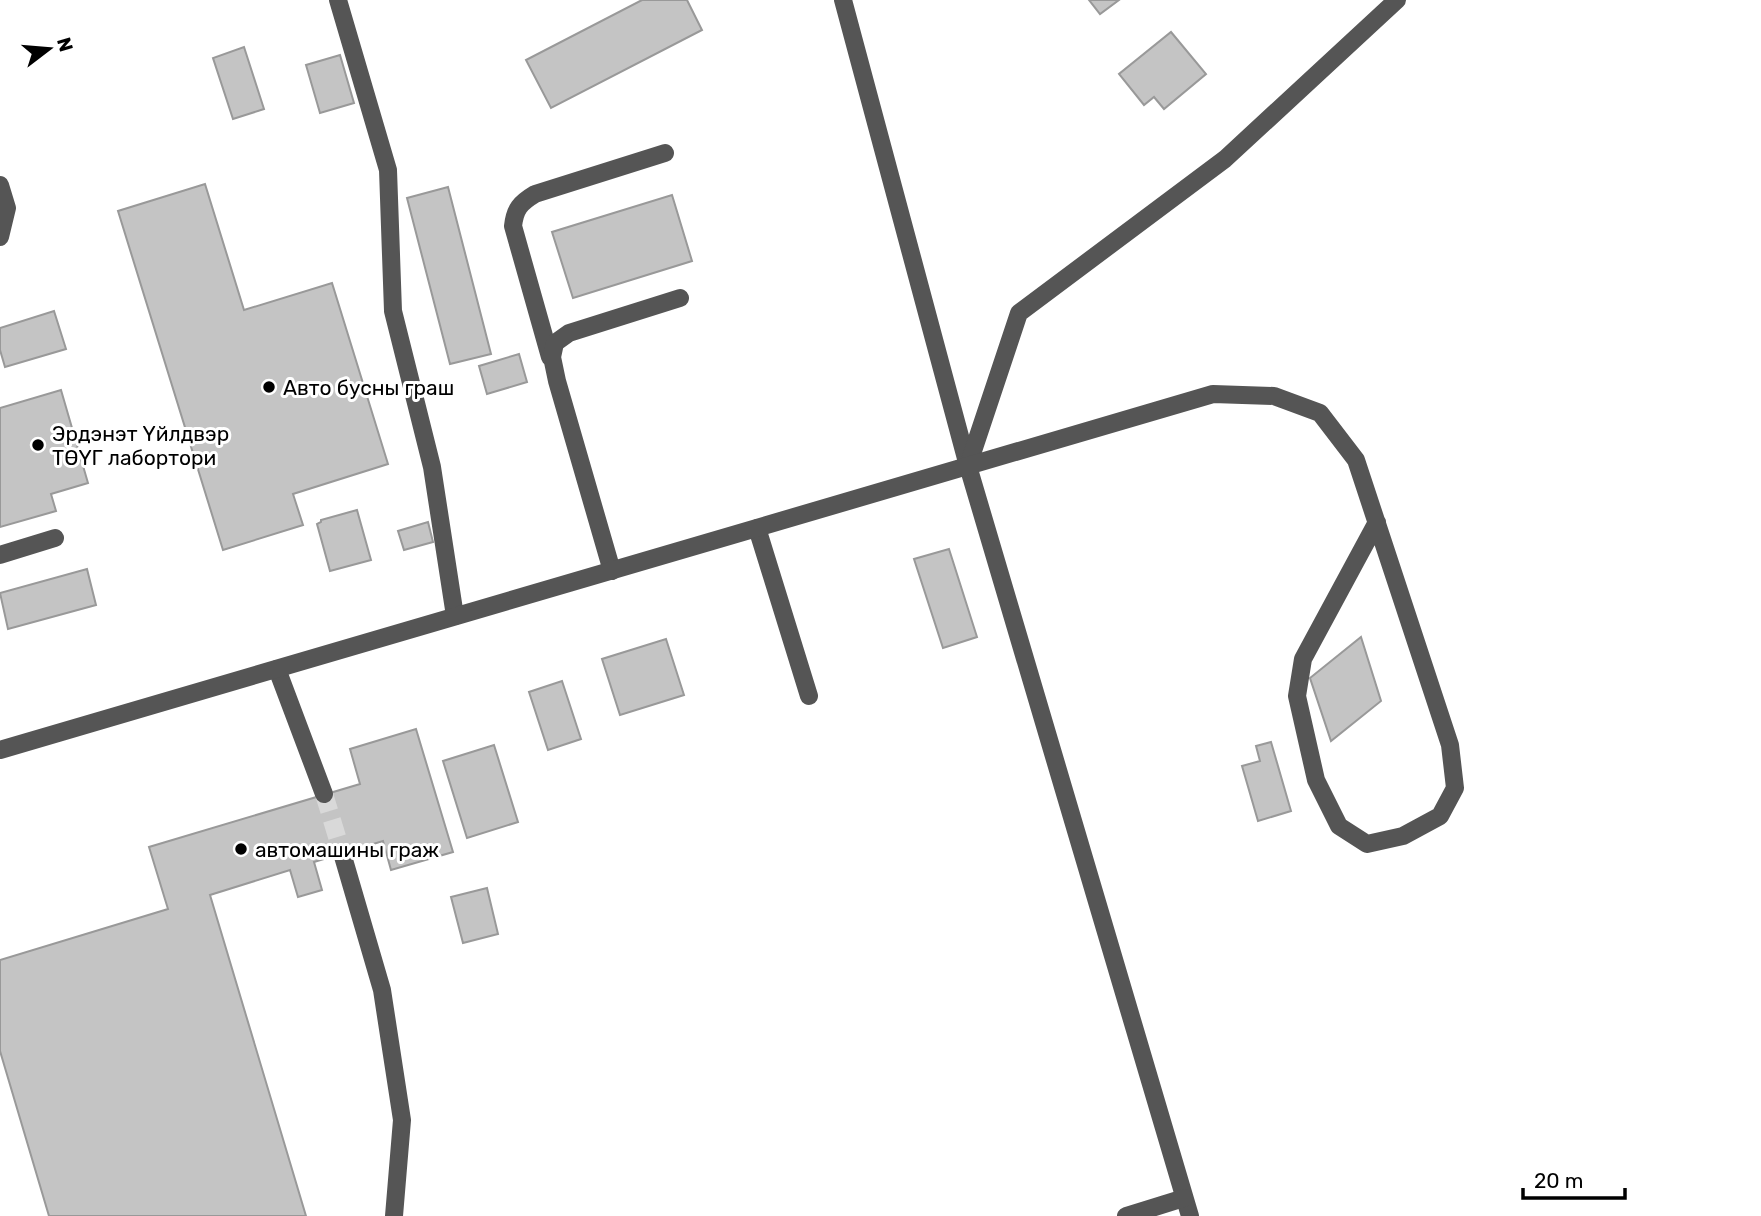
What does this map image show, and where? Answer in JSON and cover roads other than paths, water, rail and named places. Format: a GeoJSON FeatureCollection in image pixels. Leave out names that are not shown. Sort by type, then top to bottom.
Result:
{"type":"FeatureCollection","features":[{"type":"Feature","properties":{"kind":"street"},"geometry":{"type":"LineString","coordinates":[[338,0],[388,170],[393,311],[432,467],[455,616]]}},
{"type":"Feature","properties":{"kind":"street"},"geometry":{"type":"LineString","coordinates":[[843,0],[968,466],[1190,1216]]}},
{"type":"Feature","properties":{"kind":"street"},"geometry":{"type":"LineString","coordinates":[[968,466],[1018,313],[1225,159],[1397,0]]}},
{"type":"Feature","properties":{"kind":"street"},"geometry":{"type":"LineString","coordinates":[[612,571],[513,226],[514,211],[535,194],[665,153]]}},
{"type":"Feature","properties":{"kind":"street"},"geometry":{"type":"LineString","coordinates":[[0,185],[7,208],[0,237]]}},
{"type":"Feature","properties":{"kind":"street"},"geometry":{"type":"LineString","coordinates":[[557,381],[552,357],[555,343],[569,333],[680,298]]}},
{"type":"Feature","properties":{"kind":"street"},"geometry":{"type":"LineString","coordinates":[[0,750],[1213,394],[1274,396],[1320,413],[1356,460],[1377,522],[1450,745],[1455,788],[1440,816],[1403,836],[1367,844],[1339,826],[1317,780],[1297,696],[1303,659],[1377,522]]}},
{"type":"Feature","properties":{"kind":"street"},"geometry":{"type":"LineString","coordinates":[[757,528],[809,696]]}},
{"type":"Feature","properties":{"kind":"street"},"geometry":{"type":"LineString","coordinates":[[0,555],[55,538]]}},
{"type":"Feature","properties":{"kind":"street"},"geometry":{"type":"LineString","coordinates":[[277,668],[324,794]]}},
{"type":"Feature","properties":{"kind":"street"},"geometry":{"type":"LineString","coordinates":[[342,853],[382,990],[402,1120],[394,1216]]}},
{"type":"Feature","properties":{"kind":"street"},"geometry":{"type":"LineString","coordinates":[[1126,1216],[1184,1198]]}},
{"type":"Feature","properties":{"kind":"tunnel"},"geometry":{"type":"LineString","coordinates":[[324,794],[342,853]]}},
{"type":"Feature","properties":{"kind":"place","name":"Авто бусны граш"},"geometry":{"type":"Point","coordinates":[269,387]}},
{"type":"Feature","properties":{"kind":"place","name":"Эрдэнэт Үйлдвэр ТӨҮГ лабортори"},"geometry":{"type":"Point","coordinates":[38,445]}},
{"type":"Feature","properties":{"kind":"place","name":"автомашины граж"},"geometry":{"type":"Point","coordinates":[241,849]}}]}
